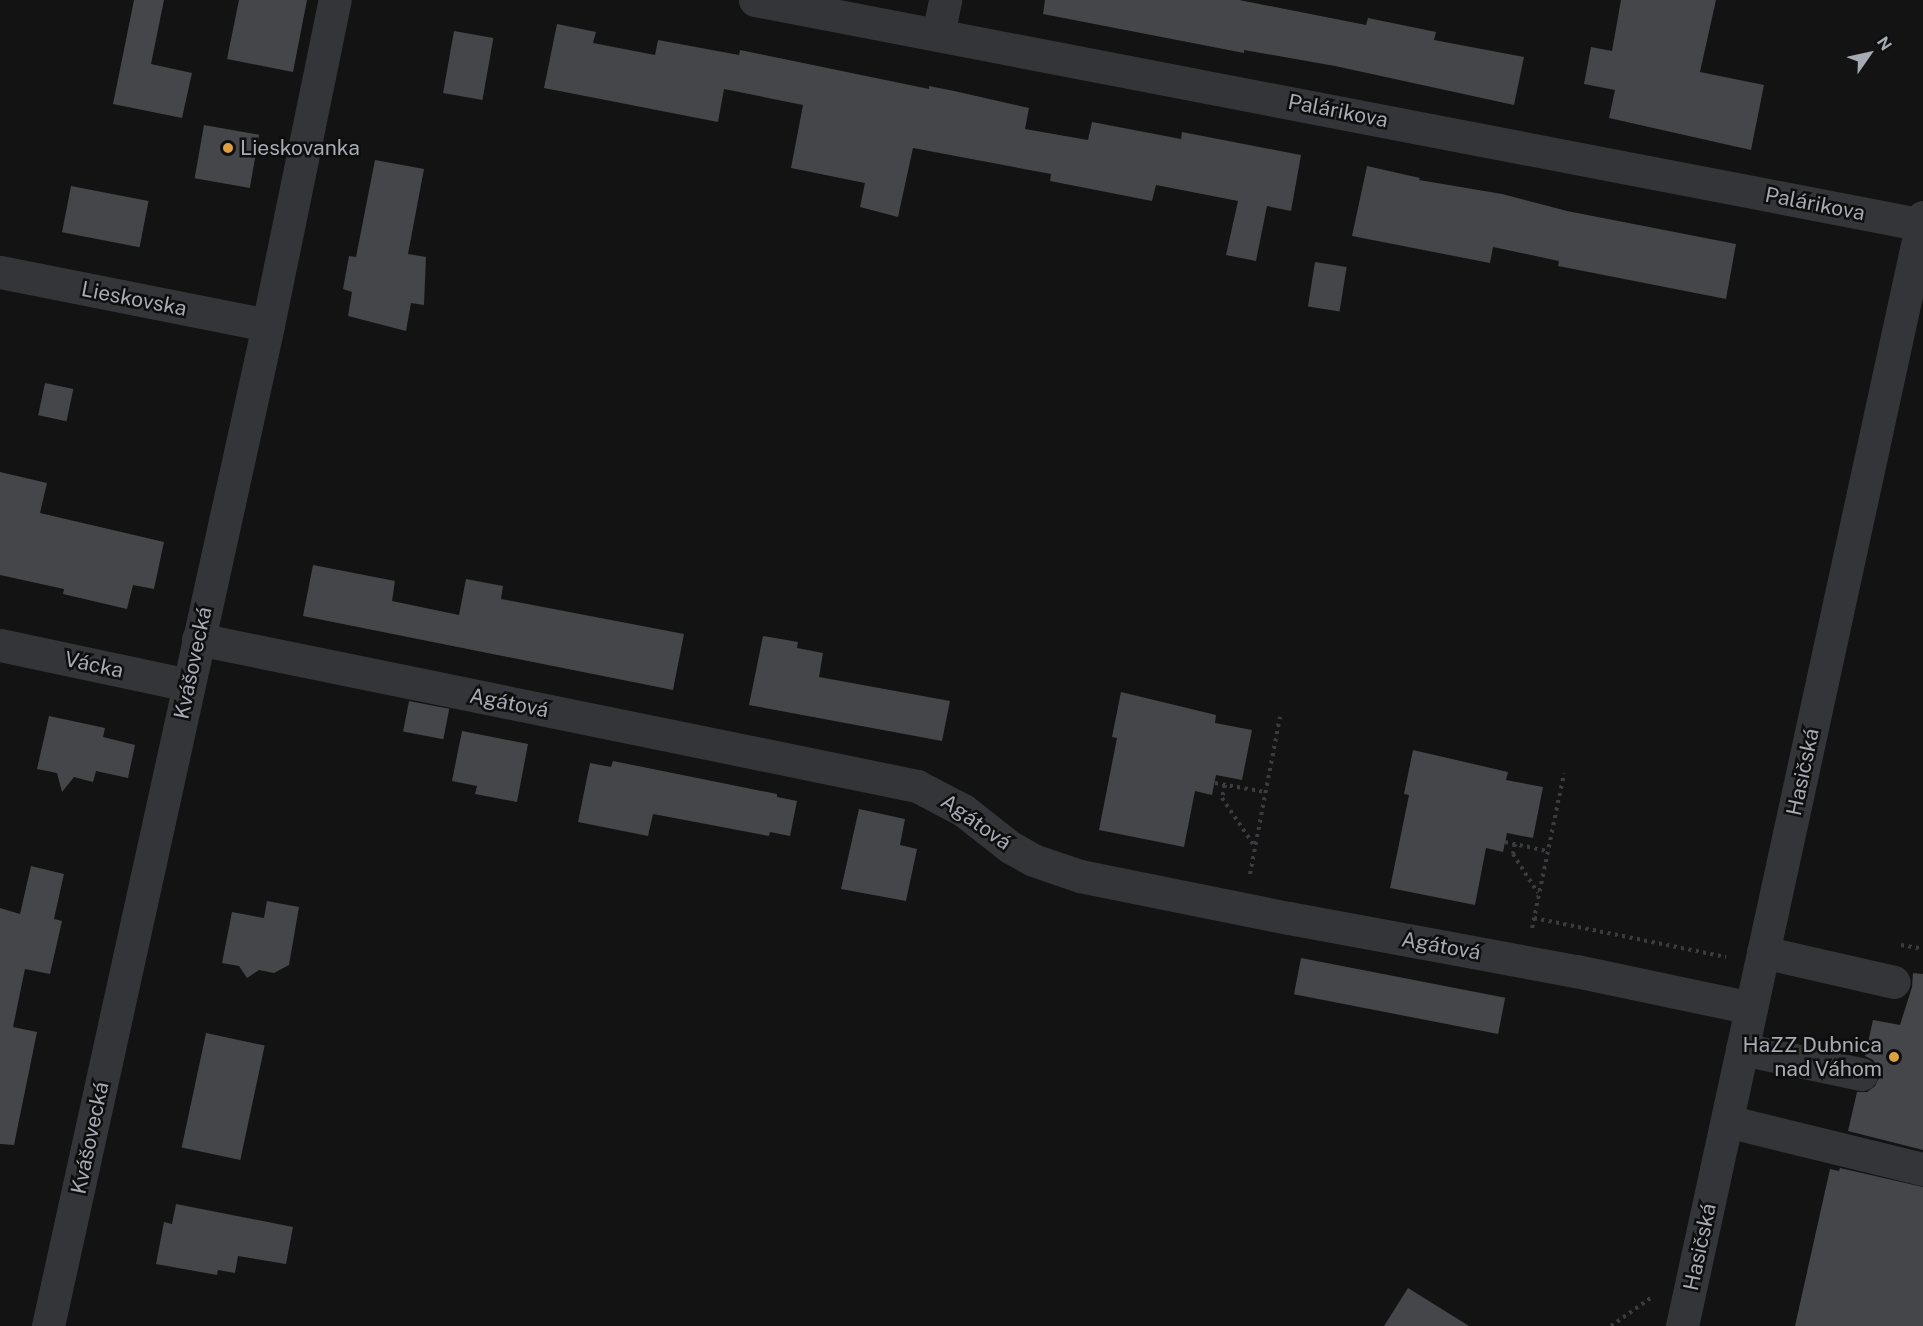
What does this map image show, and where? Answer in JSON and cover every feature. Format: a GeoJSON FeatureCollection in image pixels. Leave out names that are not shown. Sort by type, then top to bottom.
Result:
{"type":"FeatureCollection","features":[{"type":"Feature","properties":{"kind":"street","name":"Kvášovecká"},"geometry":{"type":"LineString","coordinates":[[48,1326],[268,325],[336,0]]}},
{"type":"Feature","properties":{"kind":"street","name":"Palárikova"},"geometry":{"type":"LineString","coordinates":[[755,0],[1922,223]]}},
{"type":"Feature","properties":{"kind":"street"},"geometry":{"type":"LineString","coordinates":[[938,34],[945,0]]}},
{"type":"Feature","properties":{"kind":"street","name":"Hasičská"},"geometry":{"type":"LineString","coordinates":[[1682,1326],[1751,1008],[1748,955],[1922,223]]}},
{"type":"Feature","properties":{"kind":"street","name":"Lieskovska"},"geometry":{"type":"LineString","coordinates":[[0,272],[268,325]]}},
{"type":"Feature","properties":{"kind":"street","name":"Agátová"},"geometry":{"type":"LineString","coordinates":[[198,639],[917,786],[963,810],[1010,847],[1033,860],[1080,876],[1301,921],[1576,971],[1751,1008]]}},
{"type":"Feature","properties":{"kind":"street","name":"Vácka"},"geometry":{"type":"LineString","coordinates":[[0,645],[188,685]]}},
{"type":"Feature","properties":{"kind":"street"},"geometry":{"type":"LineString","coordinates":[[1748,955],[1894,982]]}},
{"type":"Feature","properties":{"kind":"street"},"geometry":{"type":"LineString","coordinates":[[1742,1049],[1861,1074]]}},
{"type":"Feature","properties":{"kind":"street"},"geometry":{"type":"LineString","coordinates":[[1727,1121],[1923,1169]]}},
{"type":"Feature","properties":{"kind":"path"},"geometry":{"type":"LineString","coordinates":[[1250,877],[1280,717]]}},
{"type":"Feature","properties":{"kind":"path"},"geometry":{"type":"LineString","coordinates":[[1530,934],[1564,773]]}},
{"type":"Feature","properties":{"kind":"path"},"geometry":{"type":"LineString","coordinates":[[1215,783],[1265,792]]}},
{"type":"Feature","properties":{"kind":"path"},"geometry":{"type":"LineString","coordinates":[[1225,785],[1222,798],[1255,847]]}},
{"type":"Feature","properties":{"kind":"path"},"geometry":{"type":"LineString","coordinates":[[1505,842],[1547,851]]}},
{"type":"Feature","properties":{"kind":"path"},"geometry":{"type":"LineString","coordinates":[[1515,844],[1513,854],[1539,894]]}},
{"type":"Feature","properties":{"kind":"path"},"geometry":{"type":"LineString","coordinates":[[1534,918],[1748,955]]}},
{"type":"Feature","properties":{"kind":"path"},"geometry":{"type":"LineString","coordinates":[[1611,1326],[1653,1297]]}},
{"type":"Feature","properties":{"kind":"building"},"geometry":{"type":"Polygon","coordinates":[[[134,0],[164,0],[151,64],[192,73],[182,118],[113,104],[134,0]]]}},
{"type":"Feature","properties":{"kind":"building"},"geometry":{"type":"Polygon","coordinates":[[[239,0],[307,0],[293,72],[227,59],[239,0]]]}},
{"type":"Feature","properties":{"kind":"building"},"geometry":{"type":"Polygon","coordinates":[[[1045,0],[1239,0],[1366,25],[1368,18],[1436,32],[1434,40],[1524,57],[1514,105],[1335,66],[1244,50],[1244,53],[1043,14],[1045,0]]]}},
{"type":"Feature","properties":{"kind":"building"},"geometry":{"type":"Polygon","coordinates":[[[1621,0],[1716,0],[1700,72],[1764,85],[1751,150],[1609,118],[1615,90],[1584,84],[1591,47],[1612,51],[1621,0]]]}},
{"type":"Feature","properties":{"kind":"building"},"geometry":{"type":"Polygon","coordinates":[[[557,24],[596,32],[593,43],[655,55],[658,40],[739,55],[740,50],[929,89],[929,86],[954,91],[1029,108],[1025,129],[1088,140],[1092,122],[1181,139],[1182,132],[1301,155],[1291,211],[1267,206],[1256,261],[1226,255],[1238,201],[1156,185],[1152,201],[1050,181],[1051,174],[913,148],[898,217],[860,207],[865,183],[791,168],[803,105],[724,89],[718,122],[544,88],[557,24]]]}},
{"type":"Feature","properties":{"kind":"building"},"geometry":{"type":"Polygon","coordinates":[[[454,31],[493,38],[482,100],[443,93],[454,31]]]}},
{"type":"Feature","properties":{"kind":"building","name":"Lieskovanka"},"geometry":{"type":"Polygon","coordinates":[[[204,125],[259,135],[250,188],[195,178],[204,125]]]}},
{"type":"Feature","properties":{"kind":"building"},"geometry":{"type":"Polygon","coordinates":[[[375,160],[424,169],[408,254],[426,257],[424,305],[411,303],[406,331],[348,316],[352,292],[343,289],[349,256],[356,257],[375,160]]]}},
{"type":"Feature","properties":{"kind":"building"},"geometry":{"type":"Polygon","coordinates":[[[1367,166],[1420,178],[1419,180],[1502,194],[1567,211],[1736,244],[1726,299],[1558,266],[1559,261],[1493,247],[1490,263],[1352,236],[1367,166]]]}},
{"type":"Feature","properties":{"kind":"building"},"geometry":{"type":"Polygon","coordinates":[[[71,186],[149,201],[140,247],[62,232],[71,186]]]}},
{"type":"Feature","properties":{"kind":"building"},"geometry":{"type":"Polygon","coordinates":[[[1315,262],[1347,267],[1340,311],[1308,306],[1315,262]]]}},
{"type":"Feature","properties":{"kind":"building"},"geometry":{"type":"Polygon","coordinates":[[[45,383],[73,389],[67,421],[38,415],[45,383]]]}},
{"type":"Feature","properties":{"kind":"building"},"geometry":{"type":"Polygon","coordinates":[[[0,472],[47,483],[40,513],[164,542],[154,589],[133,585],[127,609],[63,594],[64,589],[0,575],[0,472]]]}},
{"type":"Feature","properties":{"kind":"building"},"geometry":{"type":"Polygon","coordinates":[[[313,565],[395,581],[392,601],[459,615],[466,579],[503,586],[501,599],[684,634],[673,690],[303,616],[313,565]]]}},
{"type":"Feature","properties":{"kind":"building"},"geometry":{"type":"Polygon","coordinates":[[[763,636],[798,642],[797,648],[823,653],[819,677],[950,701],[942,741],[749,705],[763,636]]]}},
{"type":"Feature","properties":{"kind":"building"},"geometry":{"type":"Polygon","coordinates":[[[1121,692],[1216,715],[1215,723],[1252,730],[1242,780],[1216,775],[1212,795],[1195,791],[1184,847],[1099,830],[1117,738],[1112,737],[1121,692]]]}},
{"type":"Feature","properties":{"kind":"building"},"geometry":{"type":"Polygon","coordinates":[[[409,701],[449,709],[443,739],[403,731],[409,701]]]}},
{"type":"Feature","properties":{"kind":"building"},"geometry":{"type":"Polygon","coordinates":[[[49,716],[105,728],[103,737],[135,745],[128,778],[96,771],[93,782],[74,777],[62,792],[57,773],[37,769],[49,716]]]}},
{"type":"Feature","properties":{"kind":"building"},"geometry":{"type":"Polygon","coordinates":[[[462,731],[528,744],[517,802],[475,794],[477,786],[452,781],[462,731]]]}},
{"type":"Feature","properties":{"kind":"building"},"geometry":{"type":"Polygon","coordinates":[[[1413,750],[1508,772],[1506,780],[1543,787],[1533,838],[1507,833],[1503,852],[1486,848],[1475,905],[1390,888],[1409,795],[1404,794],[1413,750]]]}},
{"type":"Feature","properties":{"kind":"building"},"geometry":{"type":"Polygon","coordinates":[[[613,761],[777,794],[777,797],[797,801],[790,836],[770,832],[769,836],[653,814],[648,836],[578,822],[590,763],[611,767],[613,761]]]}},
{"type":"Feature","properties":{"kind":"building"},"geometry":{"type":"Polygon","coordinates":[[[859,809],[905,819],[900,845],[917,849],[906,901],[841,889],[859,809]]]}},
{"type":"Feature","properties":{"kind":"building"},"geometry":{"type":"Polygon","coordinates":[[[31,866],[64,874],[54,919],[62,921],[50,974],[25,969],[13,1027],[37,1032],[14,1145],[0,1144],[0,908],[20,914],[31,866]]]}},
{"type":"Feature","properties":{"kind":"building"},"geometry":{"type":"Polygon","coordinates":[[[267,901],[299,907],[289,965],[274,973],[259,970],[247,978],[239,966],[222,963],[232,912],[264,918],[267,901]]]}},
{"type":"Feature","properties":{"kind":"building"},"geometry":{"type":"Polygon","coordinates":[[[1301,958],[1505,998],[1498,1034],[1294,994],[1301,958]]]}},
{"type":"Feature","properties":{"kind":"building","name":"HaZZ Dubnica nad Váhom"},"geometry":{"type":"Polygon","coordinates":[[[1913,973],[1923,974],[1923,1150],[1848,1131],[1857,1092],[1867,1092],[1875,1086],[1879,1078],[1879,1068],[1873,1060],[1865,1056],[1873,1020],[1900,1025],[1912,987],[1913,973]]]}},
{"type":"Feature","properties":{"kind":"building"},"geometry":{"type":"Polygon","coordinates":[[[206,1033],[265,1045],[240,1160],[182,1147],[206,1033]]]}},
{"type":"Feature","properties":{"kind":"building"},"geometry":{"type":"Polygon","coordinates":[[[1840,1168],[1923,1187],[1923,1326],[1795,1326],[1830,1169],[1839,1171],[1840,1168]]]}},
{"type":"Feature","properties":{"kind":"building"},"geometry":{"type":"Polygon","coordinates":[[[176,1204],[293,1227],[286,1264],[238,1256],[235,1273],[218,1270],[217,1275],[156,1264],[164,1222],[172,1224],[176,1204]]]}},
{"type":"Feature","properties":{"kind":"building"},"geometry":{"type":"Polygon","coordinates":[[[1408,1288],[1469,1326],[1384,1326],[1408,1288]]]}},
{"type":"Feature","properties":{"kind":"place","name":"Lieskovanka"},"geometry":{"type":"Point","coordinates":[228,148]}},
{"type":"Feature","properties":{"kind":"place","name":"HaZZ Dubnica nad Váhom"},"geometry":{"type":"Point","coordinates":[1894,1057]}}]}
